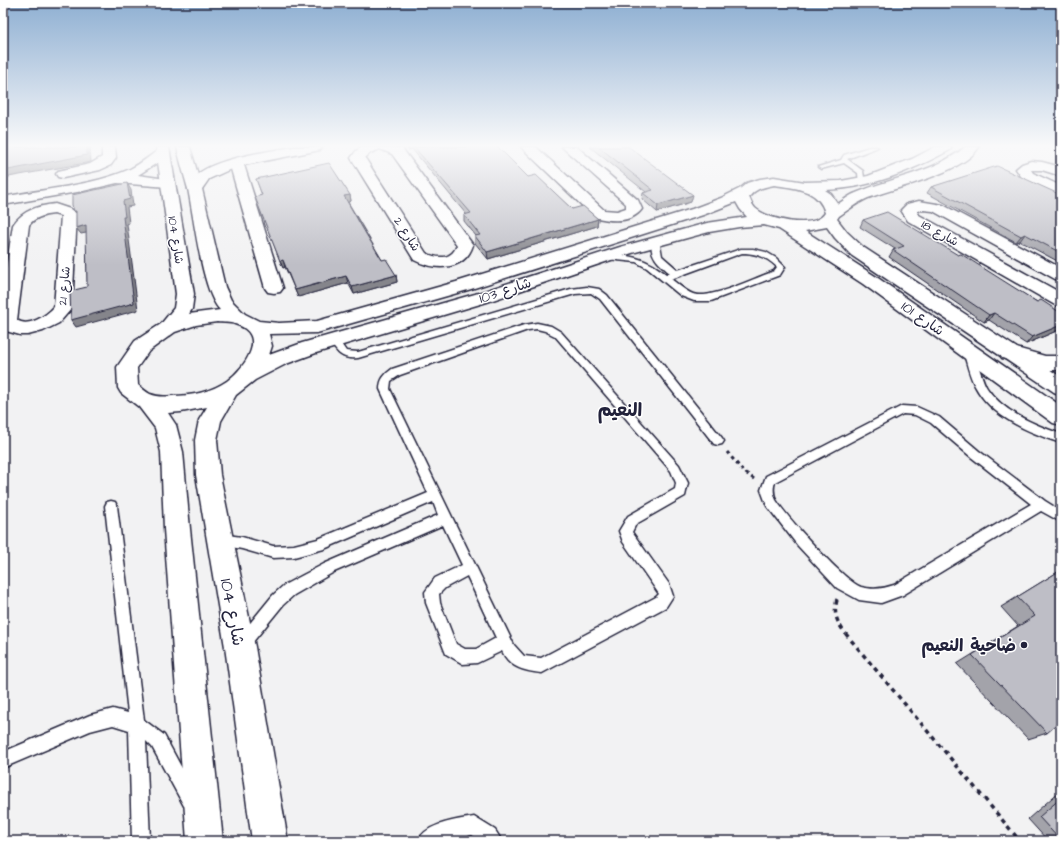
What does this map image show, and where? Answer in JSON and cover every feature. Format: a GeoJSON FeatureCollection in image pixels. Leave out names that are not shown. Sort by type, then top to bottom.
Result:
{"type":"FeatureCollection","features":[{"type":"Feature","properties":{"kind":"street"},"geometry":{"type":"LineString","coordinates":[[3,201],[78,186]]}},
{"type":"Feature","properties":{"kind":"street","name":"شارع 104"},"geometry":{"type":"LineString","coordinates":[[168,328],[183,309],[185,294],[169,186]]}},
{"type":"Feature","properties":{"kind":"street"},"geometry":{"type":"LineString","coordinates":[[243,186],[274,288]]}},
{"type":"Feature","properties":{"kind":"street","name":"شارع 2"},"geometry":{"type":"LineString","coordinates":[[376,186],[420,256],[436,262],[453,260],[463,253],[465,245],[423,186]]}},
{"type":"Feature","properties":{"kind":"street"},"geometry":{"type":"LineString","coordinates":[[570,186],[599,214],[614,216],[626,214],[634,209],[633,202],[615,186]]}},
{"type":"Feature","properties":{"kind":"street","name":"شارع 103"},"geometry":{"type":"LineString","coordinates":[[247,323],[279,329],[316,327],[358,316],[462,286],[666,221],[699,212],[720,205],[753,186]]}},
{"type":"Feature","properties":{"kind":"street","name":"شارع 101"},"geometry":{"type":"LineString","coordinates":[[803,186],[825,196],[832,205],[831,216],[841,235],[857,251],[1061,387]]}},
{"type":"Feature","properties":{"kind":"street"},"geometry":{"type":"LineString","coordinates":[[831,216],[861,196],[889,186]]}},
{"type":"Feature","properties":{"kind":"street"},"geometry":{"type":"LineString","coordinates":[[1049,186],[1061,192]]}},
{"type":"Feature","properties":{"kind":"street","name":"شارع 104"},"geometry":{"type":"LineString","coordinates":[[195,189],[216,286],[223,303],[247,323]]}},
{"type":"Feature","properties":{"kind":"street","name":"شارع 101"},"geometry":{"type":"LineString","coordinates":[[746,191],[742,197],[745,206],[756,216],[774,222],[815,244],[1061,416]]}},
{"type":"Feature","properties":{"kind":"street"},"geometry":{"type":"LineString","coordinates":[[45,193],[45,210]]}},
{"type":"Feature","properties":{"kind":"street","name":"شارع 18"},"geometry":{"type":"LineString","coordinates":[[1061,275],[938,208],[923,205],[913,207],[909,210],[913,218],[1061,301]]}},
{"type":"Feature","properties":{"kind":"street","name":"شارع 21"},"geometry":{"type":"LineString","coordinates":[[45,210],[61,210],[69,214],[63,308],[59,314],[46,323],[35,327],[16,329],[11,327],[7,322],[21,225],[23,220],[45,210]]}},
{"type":"Feature","properties":{"kind":"street","name":"شارع 103"},"geometry":{"type":"LineString","coordinates":[[239,382],[279,359],[334,340],[481,298],[656,241],[707,228],[739,222],[774,222],[811,226],[827,222],[831,216]]}},
{"type":"Feature","properties":{"kind":"street"},"geometry":{"type":"LineString","coordinates":[[147,402],[172,406],[202,401],[239,382],[261,357],[263,340],[247,323],[217,316],[193,320],[168,328],[142,346],[127,367],[128,388],[147,402],[165,425],[172,452],[177,529],[204,832]]}},
{"type":"Feature","properties":{"kind":"street"},"geometry":{"type":"LineString","coordinates":[[1009,353],[1044,363],[1061,363]]}},
{"type":"Feature","properties":{"kind":"street","name":"شارع 104"},"geometry":{"type":"LineString","coordinates":[[239,382],[210,420],[206,440],[208,475],[240,647],[270,841]]}},
{"type":"Feature","properties":{"kind":"lane"},"geometry":{"type":"LineString","coordinates":[[656,241],[655,251],[658,257],[676,273]]}},
{"type":"Feature","properties":{"kind":"lane"},"geometry":{"type":"LineString","coordinates":[[607,256],[638,260],[650,266],[664,278],[684,294],[694,298],[708,298],[770,276],[777,272],[781,267],[772,258],[762,253],[747,250],[664,278]]}},
{"type":"Feature","properties":{"kind":"lane"},"geometry":{"type":"LineString","coordinates":[[334,340],[342,354],[347,356],[358,356],[574,291],[589,289],[596,290],[603,294],[611,307],[718,441]]}},
{"type":"Feature","properties":{"kind":"lane"},"geometry":{"type":"LineString","coordinates":[[527,327],[548,328],[558,334],[675,468],[682,483],[681,492],[632,520],[626,531],[628,538],[664,589],[666,596],[660,602],[542,666],[523,664],[515,660],[505,641],[435,496],[385,389],[385,383],[388,377],[396,372],[527,327]]}},
{"type":"Feature","properties":{"kind":"lane"},"geometry":{"type":"LineString","coordinates":[[968,350],[980,387],[992,401],[1008,414],[1031,428],[1061,439]]}},
{"type":"Feature","properties":{"kind":"lane"},"geometry":{"type":"LineString","coordinates":[[1041,505],[898,590],[881,596],[859,593],[842,584],[803,542],[771,502],[767,490],[770,479],[902,410],[917,411],[935,420],[975,454],[1041,505],[1061,517]]}},
{"type":"Feature","properties":{"kind":"lane"},"geometry":{"type":"LineString","coordinates":[[219,540],[242,543],[273,552],[294,551],[319,545],[435,496]]}},
{"type":"Feature","properties":{"kind":"lane"},"geometry":{"type":"LineString","coordinates":[[112,506],[138,724],[141,841]]}},
{"type":"Feature","properties":{"kind":"lane"},"geometry":{"type":"LineString","coordinates":[[240,647],[278,600],[289,590],[329,568],[445,518]]}},
{"type":"Feature","properties":{"kind":"lane"},"geometry":{"type":"LineString","coordinates":[[469,568],[440,583],[432,592],[433,603],[450,649],[463,657],[477,656],[505,641]]}},
{"type":"Feature","properties":{"kind":"lane"},"geometry":{"type":"LineString","coordinates":[[3,760],[90,723],[113,717],[138,724],[158,741],[204,832]]}},
{"type":"Feature","properties":{"kind":"lane"},"geometry":{"type":"LineString","coordinates":[[427,841],[445,831],[474,826],[489,836],[493,841]]}},
{"type":"Feature","properties":{"kind":"path"},"geometry":{"type":"LineString","coordinates":[[718,441],[743,471],[767,490]]}},
{"type":"Feature","properties":{"kind":"path"},"geometry":{"type":"LineString","coordinates":[[842,584],[835,607],[834,617],[845,633],[1020,841]]}},
{"type":"Feature","properties":{"kind":"building"},"geometry":{"type":"Polygon","coordinates":[[[111,186],[128,186],[130,199],[123,201],[125,217],[123,217],[134,303],[71,320],[70,291],[87,287],[86,225],[76,228],[76,211],[74,211],[72,205],[72,195],[111,186]]]}},
{"type":"Feature","properties":{"kind":"building"},"geometry":{"type":"Polygon","coordinates":[[[259,186],[344,186],[350,195],[344,196],[366,234],[382,260],[386,259],[396,275],[352,287],[346,276],[295,290],[283,260],[280,261],[255,197],[262,195],[259,186]]]}},
{"type":"Feature","properties":{"kind":"building"},"geometry":{"type":"Polygon","coordinates":[[[448,186],[548,186],[572,209],[583,206],[598,219],[487,252],[475,236],[480,235],[464,215],[471,213],[448,186]]]}},
{"type":"Feature","properties":{"kind":"building"},"geometry":{"type":"Polygon","coordinates":[[[648,186],[682,186],[693,195],[658,205],[643,193],[653,190],[648,186]]]}},
{"type":"Feature","properties":{"kind":"building"},"geometry":{"type":"Polygon","coordinates":[[[1042,186],[1061,195],[1061,253],[1025,234],[1021,236],[931,187],[1042,186]]]}},
{"type":"Feature","properties":{"kind":"building"},"geometry":{"type":"Polygon","coordinates":[[[887,212],[958,255],[961,254],[1037,302],[1041,300],[1061,313],[1061,325],[1032,337],[994,313],[989,315],[893,250],[904,246],[863,220],[887,212]]]}},
{"type":"Feature","properties":{"kind":"building","name":"ضاحية النعيم"},"geometry":{"type":"Polygon","coordinates":[[[1061,570],[1061,721],[1047,733],[972,655],[1035,616],[1017,597],[1061,570]]]}},
{"type":"Feature","properties":{"kind":"building"},"geometry":{"type":"Polygon","coordinates":[[[1061,798],[1061,841],[1039,817],[1061,798]]]}},
{"type":"Feature","properties":{"kind":"place","name":"ضاحية النعيم"},"geometry":{"type":"Point","coordinates":[1024,645]}},
{"type":"Feature","properties":{"kind":"district","name":"النعيم"},"geometry":{"type":"Point","coordinates":[620,410]}}]}
